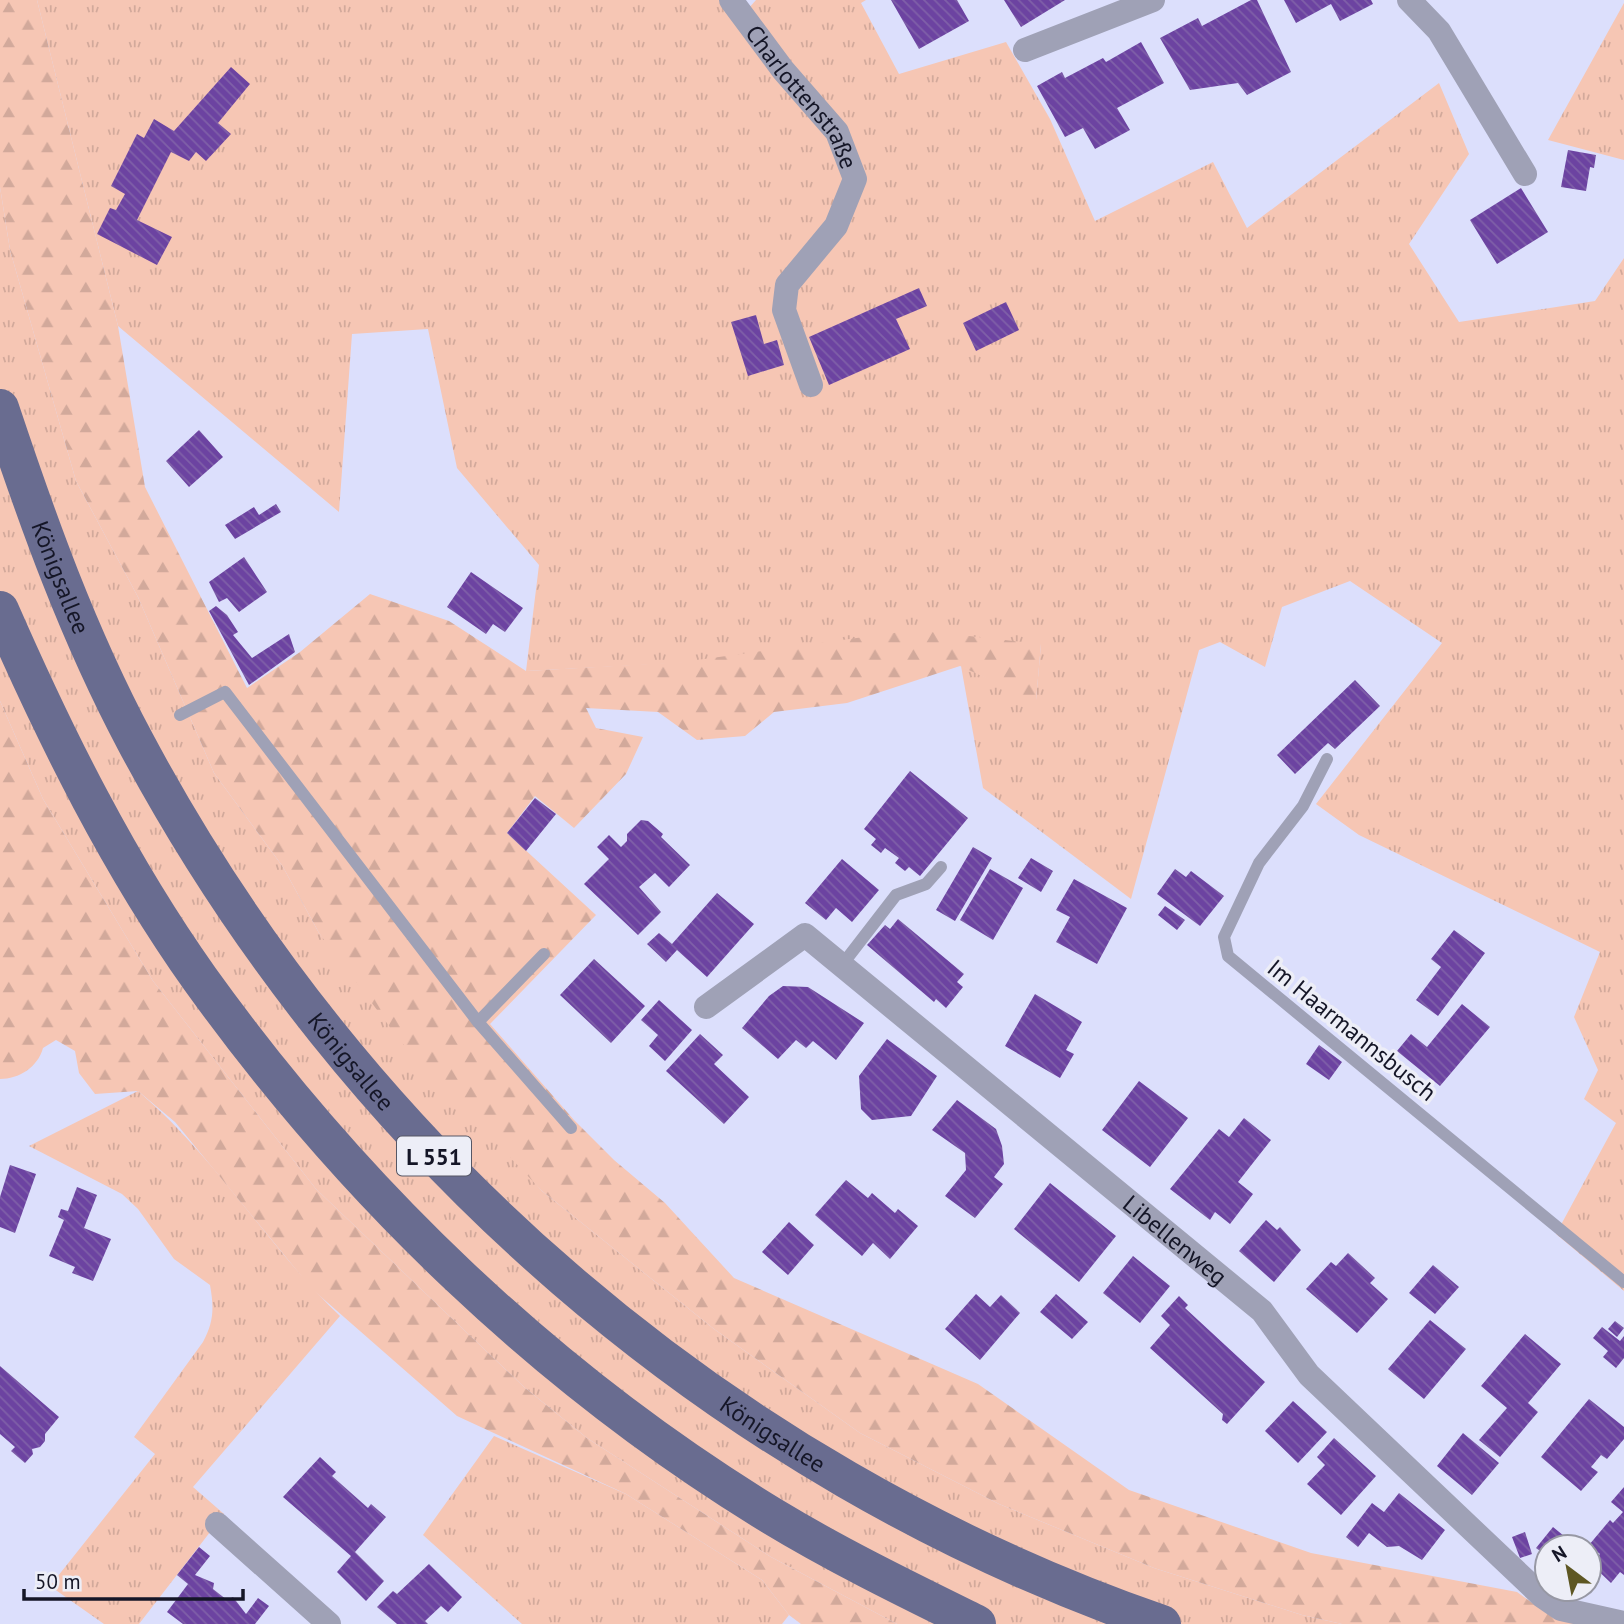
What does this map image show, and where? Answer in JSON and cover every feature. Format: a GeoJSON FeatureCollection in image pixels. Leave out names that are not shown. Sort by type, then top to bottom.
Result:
{"type":"FeatureCollection","features":[{"type":"Feature","properties":{"kind":"main road","name":"Königsallee"},"geometry":{"type":"LineString","coordinates":[[0,408],[38,522],[77,621],[135,741],[187,831],[298,996],[418,1140],[561,1278],[652,1351],[778,1438],[872,1496],[936,1530],[1095,1601],[1161,1624]]}},
{"type":"Feature","properties":{"kind":"main road","name":"L 551"},"geometry":{"type":"LineString","coordinates":[[0,610],[72,767],[199,978],[308,1118],[377,1195],[461,1278],[616,1410],[772,1516],[977,1624]]}},
{"type":"Feature","properties":{"kind":"street","name":"Charlottenstraße"},"geometry":{"type":"LineString","coordinates":[[731,0],[783,70],[837,132],[855,179],[836,226],[787,285],[784,310],[811,385]]}},
{"type":"Feature","properties":{"kind":"street"},"geometry":{"type":"LineString","coordinates":[[1025,50],[1153,0]]}},
{"type":"Feature","properties":{"kind":"street"},"geometry":{"type":"LineString","coordinates":[[1409,0],[1439,31],[1525,174]]}},
{"type":"Feature","properties":{"kind":"street","name":"Libellenweg"},"geometry":{"type":"LineString","coordinates":[[706,1007],[805,935],[1262,1311],[1309,1375],[1542,1596],[1561,1609],[1624,1623]]}},
{"type":"Feature","properties":{"kind":"street"},"geometry":{"type":"LineString","coordinates":[[217,1524],[329,1624]]}},
{"type":"Feature","properties":{"kind":"lane"},"geometry":{"type":"LineString","coordinates":[[180,715],[225,692],[478,1021],[571,1128]]}},
{"type":"Feature","properties":{"kind":"lane","name":"Im Haarmannsbusch"},"geometry":{"type":"LineString","coordinates":[[1328,759],[1303,806],[1259,863],[1223,937],[1228,956],[1624,1282]]}},
{"type":"Feature","properties":{"kind":"lane"},"geometry":{"type":"LineString","coordinates":[[842,965],[896,895],[926,884],[941,867]]}},
{"type":"Feature","properties":{"kind":"lane"},"geometry":{"type":"LineString","coordinates":[[478,1021],[544,954]]}},
{"type":"Feature","properties":{"kind":"green space"},"geometry":{"type":"Polygon","coordinates":[[[0,0],[37,0],[118,326],[145,487],[247,688],[300,652],[370,594],[449,621],[526,671],[683,662],[915,630],[1041,644],[1036,701],[960,666],[847,703],[774,712],[745,736],[697,740],[658,712],[586,708],[596,728],[643,737],[626,774],[574,828],[535,796],[507,833],[596,915],[490,1024],[574,1120],[614,1160],[665,1203],[734,1278],[978,1384],[1129,1490],[1311,1553],[1517,1592],[1555,1619],[1582,1624],[1342,1624],[1302,1615],[1154,1568],[999,1504],[860,1433],[714,1329],[542,1191],[402,1043],[319,933],[283,867],[214,773],[138,597],[76,481],[10,250],[0,187],[0,0]]]}},
{"type":"Feature","properties":{"kind":"green space"},"geometry":{"type":"Polygon","coordinates":[[[37,0],[741,0],[748,9],[756,0],[866,0],[861,3],[899,74],[1006,42],[1050,119],[1095,221],[1213,162],[1247,228],[1439,83],[1469,154],[1409,244],[1459,322],[1595,301],[1624,258],[1624,1291],[1556,1234],[1616,1123],[1584,1099],[1598,1070],[1574,1017],[1600,952],[1359,835],[1316,804],[1442,643],[1350,581],[1282,607],[1265,667],[1220,642],[1199,650],[1131,899],[983,788],[961,666],[1036,700],[1041,644],[526,671],[539,565],[457,468],[428,329],[352,334],[339,512],[118,326],[37,0]]]}},
{"type":"Feature","properties":{"kind":"green space"},"geometry":{"type":"Polygon","coordinates":[[[1624,3],[1624,160],[1548,140],[1624,3]]]}},
{"type":"Feature","properties":{"kind":"green space"},"geometry":{"type":"Polygon","coordinates":[[[0,187],[10,250],[76,481],[138,597],[214,773],[283,867],[319,933],[542,1191],[714,1329],[860,1433],[999,1504],[1154,1568],[1302,1615],[1342,1624],[897,1624],[771,1557],[587,1438],[524,1387],[316,1189],[153,981],[43,799],[0,701],[0,187]]]}},
{"type":"Feature","properties":{"kind":"green space"},"geometry":{"type":"Polygon","coordinates":[[[0,701],[43,799],[153,981],[316,1189],[524,1387],[587,1438],[771,1557],[897,1624],[801,1624],[789,1615],[762,1580],[626,1494],[457,1416],[312,1289],[175,1122],[138,1091],[95,1094],[79,1073],[75,1051],[56,1040],[43,1048],[37,1061],[27,1071],[0,1079],[0,701]]]}},
{"type":"Feature","properties":{"kind":"green space"},"geometry":{"type":"Polygon","coordinates":[[[138,1091],[192,1144],[289,1261],[340,1316],[193,1487],[224,1514],[139,1624],[104,1624],[50,1586],[155,1454],[134,1437],[207,1334],[212,1308],[210,1285],[174,1259],[138,1209],[122,1194],[29,1146],[138,1091]]]}},
{"type":"Feature","properties":{"kind":"green space"},"geometry":{"type":"Polygon","coordinates":[[[494,1436],[626,1494],[762,1580],[789,1615],[782,1624],[522,1624],[423,1535],[494,1436]]]}},
{"type":"Feature","properties":{"kind":"building"},"geometry":{"type":"Polygon","coordinates":[[[891,0],[957,0],[969,21],[919,49],[891,0]]]}},
{"type":"Feature","properties":{"kind":"building"},"geometry":{"type":"Polygon","coordinates":[[[1004,0],[1065,0],[1021,27],[1004,0]]]}},
{"type":"Feature","properties":{"kind":"building"},"geometry":{"type":"Polygon","coordinates":[[[1251,0],[1257,0],[1291,72],[1247,95],[1238,83],[1190,90],[1160,38],[1198,18],[1202,26],[1251,0]]]}},
{"type":"Feature","properties":{"kind":"building"},"geometry":{"type":"Polygon","coordinates":[[[1284,0],[1371,0],[1373,4],[1340,21],[1331,4],[1296,23],[1284,0]]]}},
{"type":"Feature","properties":{"kind":"building"},"geometry":{"type":"Polygon","coordinates":[[[1141,42],[1164,83],[1117,108],[1130,130],[1095,149],[1083,128],[1065,137],[1037,86],[1062,72],[1065,78],[1103,58],[1106,62],[1141,42]]]}},
{"type":"Feature","properties":{"kind":"building"},"geometry":{"type":"Polygon","coordinates":[[[231,67],[250,84],[218,123],[231,134],[206,161],[196,152],[189,161],[171,152],[137,220],[172,237],[157,265],[97,234],[110,208],[116,210],[125,194],[111,186],[137,134],[144,138],[154,119],[174,131],[231,67]]]}},
{"type":"Feature","properties":{"kind":"building"},"geometry":{"type":"Polygon","coordinates":[[[1568,150],[1596,155],[1594,168],[1590,167],[1586,191],[1561,187],[1568,150]]]}},
{"type":"Feature","properties":{"kind":"building"},"geometry":{"type":"Polygon","coordinates":[[[1521,188],[1548,232],[1497,264],[1470,220],[1521,188]]]}},
{"type":"Feature","properties":{"kind":"building"},"geometry":{"type":"Polygon","coordinates":[[[919,288],[927,306],[896,319],[910,349],[829,385],[809,337],[919,288]]]}},
{"type":"Feature","properties":{"kind":"building"},"geometry":{"type":"Polygon","coordinates":[[[1006,302],[1019,330],[976,351],[963,323],[1006,302]]]}},
{"type":"Feature","properties":{"kind":"building"},"geometry":{"type":"Polygon","coordinates":[[[756,315],[764,344],[777,340],[784,365],[748,376],[731,322],[756,315]]]}},
{"type":"Feature","properties":{"kind":"building"},"geometry":{"type":"Polygon","coordinates":[[[199,430],[223,457],[189,487],[166,461],[199,430]]]}},
{"type":"Feature","properties":{"kind":"building"},"geometry":{"type":"Polygon","coordinates":[[[276,504],[281,512],[235,539],[225,525],[254,507],[259,515],[276,504]]]}},
{"type":"Feature","properties":{"kind":"building"},"geometry":{"type":"Polygon","coordinates":[[[244,557],[267,592],[239,612],[227,598],[219,602],[209,582],[244,557]]]}},
{"type":"Feature","properties":{"kind":"building"},"geometry":{"type":"Polygon","coordinates":[[[471,572],[523,608],[505,632],[493,624],[486,634],[447,607],[471,572]]]}},
{"type":"Feature","properties":{"kind":"building"},"geometry":{"type":"Polygon","coordinates":[[[216,606],[227,615],[238,632],[233,635],[252,658],[289,634],[295,652],[249,685],[209,611],[216,606]]]}},
{"type":"Feature","properties":{"kind":"building"},"geometry":{"type":"Polygon","coordinates":[[[1355,680],[1380,706],[1335,749],[1328,743],[1295,774],[1277,755],[1355,680]]]}},
{"type":"Feature","properties":{"kind":"building"},"geometry":{"type":"Polygon","coordinates":[[[910,771],[968,818],[920,876],[909,867],[905,871],[895,863],[899,858],[885,848],[881,853],[871,845],[876,839],[864,829],[910,771]]]}},
{"type":"Feature","properties":{"kind":"building"},"geometry":{"type":"Polygon","coordinates":[[[535,798],[556,814],[526,851],[507,833],[535,798]]]}},
{"type":"Feature","properties":{"kind":"building"},"geometry":{"type":"Polygon","coordinates":[[[641,820],[648,821],[663,834],[661,837],[690,865],[669,887],[655,873],[639,887],[661,912],[638,935],[584,884],[609,859],[597,847],[609,835],[621,847],[627,841],[627,834],[641,820]]]}},
{"type":"Feature","properties":{"kind":"building"},"geometry":{"type":"Polygon","coordinates":[[[973,847],[992,858],[955,921],[936,910],[973,847]]]}},
{"type":"Feature","properties":{"kind":"building"},"geometry":{"type":"Polygon","coordinates":[[[1031,858],[1053,871],[1041,892],[1018,878],[1031,858]]]}},
{"type":"Feature","properties":{"kind":"building"},"geometry":{"type":"Polygon","coordinates":[[[842,859],[879,890],[852,922],[836,908],[826,920],[805,903],[842,859]]]}},
{"type":"Feature","properties":{"kind":"building"},"geometry":{"type":"Polygon","coordinates":[[[990,869],[1023,888],[993,940],[960,920],[990,869]]]}},
{"type":"Feature","properties":{"kind":"building"},"geometry":{"type":"Polygon","coordinates":[[[1175,869],[1186,877],[1191,871],[1224,896],[1200,926],[1157,894],[1175,869]]]}},
{"type":"Feature","properties":{"kind":"building"},"geometry":{"type":"Polygon","coordinates":[[[1074,879],[1127,908],[1097,964],[1056,942],[1070,917],[1056,910],[1074,879]]]}},
{"type":"Feature","properties":{"kind":"building"},"geometry":{"type":"Polygon","coordinates":[[[717,893],[754,924],[707,977],[677,950],[666,962],[647,944],[659,933],[672,944],[717,893]]]}},
{"type":"Feature","properties":{"kind":"building"},"geometry":{"type":"Polygon","coordinates":[[[1165,906],[1185,920],[1177,930],[1158,915],[1165,906]]]}},
{"type":"Feature","properties":{"kind":"building"},"geometry":{"type":"Polygon","coordinates":[[[898,919],[964,974],[957,982],[963,987],[946,1008],[936,999],[934,1002],[867,945],[885,925],[890,929],[898,919]]]}},
{"type":"Feature","properties":{"kind":"building"},"geometry":{"type":"Polygon","coordinates":[[[1454,930],[1485,953],[1438,1016],[1416,1000],[1441,967],[1431,959],[1454,930]]]}},
{"type":"Feature","properties":{"kind":"building"},"geometry":{"type":"Polygon","coordinates":[[[594,959],[645,1006],[611,1043],[560,995],[594,959]]]}},
{"type":"Feature","properties":{"kind":"building"},"geometry":{"type":"Polygon","coordinates":[[[783,986],[808,987],[864,1023],[836,1060],[813,1041],[806,1048],[796,1040],[778,1059],[742,1028],[769,996],[783,986]]]}},
{"type":"Feature","properties":{"kind":"building"},"geometry":{"type":"Polygon","coordinates":[[[1035,994],[1082,1022],[1066,1050],[1074,1054],[1060,1078],[1005,1046],[1035,994]]]}},
{"type":"Feature","properties":{"kind":"building"},"geometry":{"type":"Polygon","coordinates":[[[659,1000],[692,1030],[665,1061],[649,1046],[658,1035],[641,1020],[659,1000]]]}},
{"type":"Feature","properties":{"kind":"building"},"geometry":{"type":"Polygon","coordinates":[[[1462,1004],[1490,1027],[1440,1086],[1397,1051],[1411,1034],[1427,1047],[1462,1004]]]}},
{"type":"Feature","properties":{"kind":"building"},"geometry":{"type":"Polygon","coordinates":[[[700,1034],[723,1055],[714,1064],[749,1097],[724,1124],[666,1071],[700,1034]]]}},
{"type":"Feature","properties":{"kind":"building"},"geometry":{"type":"Polygon","coordinates":[[[887,1039],[937,1076],[911,1116],[872,1120],[861,1109],[859,1076],[887,1039]]]}},
{"type":"Feature","properties":{"kind":"building"},"geometry":{"type":"Polygon","coordinates":[[[1319,1045],[1342,1062],[1329,1080],[1306,1064],[1319,1045]]]}},
{"type":"Feature","properties":{"kind":"building"},"geometry":{"type":"Polygon","coordinates":[[[1139,1081],[1188,1118],[1150,1167],[1102,1130],[1139,1081]]]}},
{"type":"Feature","properties":{"kind":"building"},"geometry":{"type":"Polygon","coordinates":[[[957,1100],[996,1129],[1002,1146],[1004,1164],[994,1177],[1003,1184],[975,1218],[945,1196],[966,1170],[965,1153],[932,1130],[957,1100]]]}},
{"type":"Feature","properties":{"kind":"building"},"geometry":{"type":"Polygon","coordinates":[[[1244,1118],[1271,1140],[1238,1182],[1253,1194],[1230,1224],[1215,1212],[1210,1220],[1170,1189],[1219,1129],[1229,1137],[1244,1118]]]}},
{"type":"Feature","properties":{"kind":"building"},"geometry":{"type":"Polygon","coordinates":[[[10,1165],[36,1174],[15,1233],[0,1227],[0,1197],[10,1165]]]}},
{"type":"Feature","properties":{"kind":"building"},"geometry":{"type":"Polygon","coordinates":[[[846,1180],[868,1198],[872,1193],[895,1213],[898,1209],[918,1226],[890,1259],[873,1243],[862,1256],[815,1215],[846,1180]]]}},
{"type":"Feature","properties":{"kind":"building"},"geometry":{"type":"Polygon","coordinates":[[[1050,1183],[1116,1236],[1079,1282],[1014,1229],[1050,1183]]]}},
{"type":"Feature","properties":{"kind":"building"},"geometry":{"type":"Polygon","coordinates":[[[77,1187],[97,1195],[84,1228],[111,1239],[93,1281],[72,1273],[75,1267],[49,1256],[64,1220],[58,1217],[61,1209],[68,1211],[77,1187]]]}},
{"type":"Feature","properties":{"kind":"building"},"geometry":{"type":"Polygon","coordinates":[[[1266,1220],[1277,1230],[1280,1227],[1301,1250],[1274,1282],[1239,1251],[1266,1220]]]}},
{"type":"Feature","properties":{"kind":"building"},"geometry":{"type":"Polygon","coordinates":[[[789,1222],[814,1245],[788,1275],[762,1252],[789,1222]]]}},
{"type":"Feature","properties":{"kind":"building"},"geometry":{"type":"Polygon","coordinates":[[[1348,1253],[1375,1278],[1370,1283],[1388,1299],[1357,1333],[1306,1289],[1331,1262],[1336,1266],[1348,1253]]]}},
{"type":"Feature","properties":{"kind":"building"},"geometry":{"type":"Polygon","coordinates":[[[1133,1256],[1170,1286],[1140,1323],[1103,1293],[1133,1256]]]}},
{"type":"Feature","properties":{"kind":"building"},"geometry":{"type":"Polygon","coordinates":[[[1433,1265],[1459,1287],[1435,1314],[1409,1293],[1433,1265]]]}},
{"type":"Feature","properties":{"kind":"building"},"geometry":{"type":"Polygon","coordinates":[[[976,1294],[990,1307],[1001,1295],[1020,1313],[980,1360],[945,1329],[976,1294]]]}},
{"type":"Feature","properties":{"kind":"building"},"geometry":{"type":"Polygon","coordinates":[[[1056,1294],[1088,1322],[1072,1339],[1040,1312],[1056,1294]]]}},
{"type":"Feature","properties":{"kind":"building"},"geometry":{"type":"Polygon","coordinates":[[[1179,1296],[1188,1305],[1185,1308],[1265,1382],[1227,1424],[1222,1420],[1223,1414],[1150,1348],[1170,1325],[1161,1316],[1179,1296]]]}},
{"type":"Feature","properties":{"kind":"building"},"geometry":{"type":"Polygon","coordinates":[[[1430,1320],[1466,1349],[1424,1399],[1388,1369],[1430,1320]]]}},
{"type":"Feature","properties":{"kind":"building"},"geometry":{"type":"Polygon","coordinates":[[[1615,1321],[1624,1328],[1617,1337],[1608,1329],[1615,1321]]]}},
{"type":"Feature","properties":{"kind":"building"},"geometry":{"type":"Polygon","coordinates":[[[1602,1327],[1620,1341],[1624,1336],[1624,1358],[1616,1368],[1603,1357],[1608,1351],[1593,1338],[1602,1327]]]}},
{"type":"Feature","properties":{"kind":"building"},"geometry":{"type":"Polygon","coordinates":[[[1525,1334],[1561,1364],[1528,1403],[1538,1412],[1500,1457],[1479,1440],[1507,1408],[1481,1386],[1525,1334]]]}},
{"type":"Feature","properties":{"kind":"building"},"geometry":{"type":"Polygon","coordinates":[[[0,1366],[59,1417],[45,1434],[45,1441],[40,1447],[32,1449],[33,1454],[25,1463],[11,1451],[15,1447],[0,1434],[0,1366]]]}},
{"type":"Feature","properties":{"kind":"building"},"geometry":{"type":"Polygon","coordinates":[[[1589,1399],[1624,1427],[1624,1439],[1607,1459],[1601,1455],[1591,1467],[1598,1472],[1581,1491],[1541,1457],[1589,1399]]]}},
{"type":"Feature","properties":{"kind":"building"},"geometry":{"type":"Polygon","coordinates":[[[1293,1401],[1327,1432],[1298,1463],[1265,1431],[1293,1401]]]}},
{"type":"Feature","properties":{"kind":"building"},"geometry":{"type":"Polygon","coordinates":[[[1463,1433],[1499,1463],[1472,1495],[1437,1466],[1463,1433]]]}},
{"type":"Feature","properties":{"kind":"building"},"geometry":{"type":"Polygon","coordinates":[[[1334,1438],[1376,1476],[1341,1515],[1307,1484],[1325,1465],[1317,1457],[1334,1438]]]}},
{"type":"Feature","properties":{"kind":"building"},"geometry":{"type":"Polygon","coordinates":[[[320,1457],[336,1472],[332,1476],[368,1508],[371,1504],[386,1517],[355,1552],[384,1581],[366,1601],[337,1572],[351,1556],[283,1497],[320,1457]]]}},
{"type":"Feature","properties":{"kind":"building"},"geometry":{"type":"Polygon","coordinates":[[[1624,1487],[1624,1575],[1620,1572],[1611,1583],[1603,1575],[1603,1533],[1599,1533],[1610,1520],[1613,1523],[1623,1512],[1611,1502],[1624,1487]]]}},
{"type":"Feature","properties":{"kind":"building"},"geometry":{"type":"Polygon","coordinates":[[[1399,1493],[1445,1530],[1422,1560],[1399,1546],[1387,1547],[1369,1533],[1358,1547],[1346,1537],[1372,1503],[1384,1512],[1399,1493]]]}},
{"type":"Feature","properties":{"kind":"building"},"geometry":{"type":"Polygon","coordinates":[[[1553,1527],[1560,1533],[1548,1533],[1553,1527]]]}},
{"type":"Feature","properties":{"kind":"building"},"geometry":{"type":"Polygon","coordinates":[[[1525,1532],[1532,1554],[1520,1558],[1512,1537],[1525,1532]]]}},
{"type":"Feature","properties":{"kind":"building"},"geometry":{"type":"Polygon","coordinates":[[[199,1547],[210,1556],[195,1575],[214,1583],[213,1589],[227,1600],[233,1597],[246,1614],[258,1598],[269,1606],[255,1624],[183,1624],[167,1612],[188,1584],[177,1575],[199,1547]]]}},
{"type":"Feature","properties":{"kind":"building"},"geometry":{"type":"Polygon","coordinates":[[[429,1564],[462,1597],[448,1612],[441,1606],[425,1621],[428,1624],[397,1624],[377,1607],[393,1591],[397,1594],[429,1564]]]}}]}
